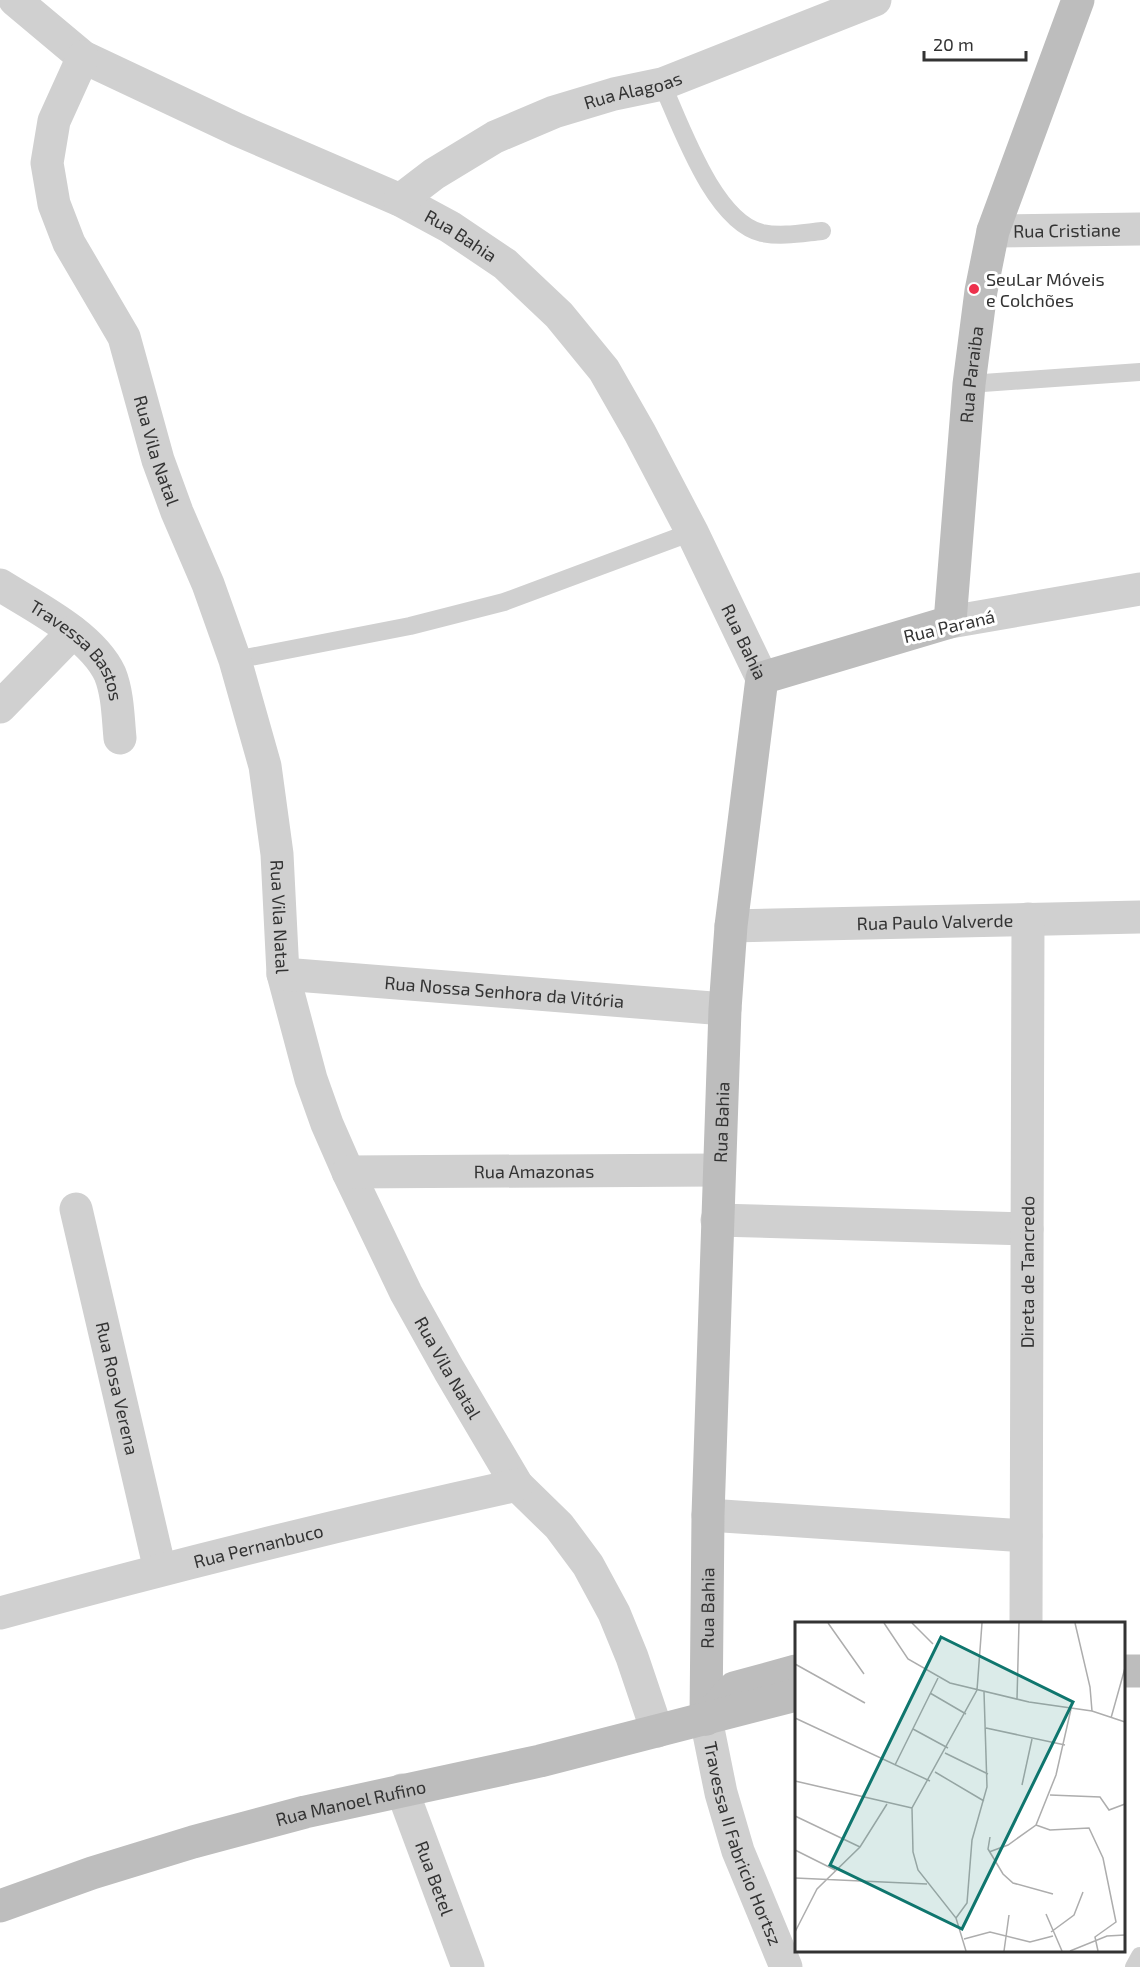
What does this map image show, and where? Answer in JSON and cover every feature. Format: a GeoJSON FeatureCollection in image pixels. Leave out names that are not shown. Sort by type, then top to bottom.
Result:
{"type":"FeatureCollection","features":[{"type":"Feature","properties":{"kind":"street","name":"Rua Bahia"},"geometry":{"type":"LineString","coordinates":[[15,0],[83,57],[238,130],[400,200],[450,227],[505,264],[559,315],[604,370],[692,531],[762,678],[731,926],[725,1008],[708,1515],[706,1719]]}},
{"type":"Feature","properties":{"kind":"street","name":"Rua Alagoas"},"geometry":{"type":"LineString","coordinates":[[400,200],[434,174],[495,137],[554,112],[614,94],[662,84],[874,0]]}},
{"type":"Feature","properties":{"kind":"street","name":"Rua Paraiba"},"geometry":{"type":"LineString","coordinates":[[950,622],[969,384],[981,291],[993,231],[1078,0]]}},
{"type":"Feature","properties":{"kind":"street","name":"Rua Vila Natal"},"geometry":{"type":"LineString","coordinates":[[83,57],[54,120],[47,163],[54,204],[69,243],[124,338],[158,460],[177,512],[208,584],[235,660],[265,766],[277,854],[283,974],[327,1124],[406,1293],[448,1370],[517,1485],[559,1526],[588,1565],[614,1613],[628,1646],[657,1731]]}},
{"type":"Feature","properties":{"kind":"street","name":"Rua Cristiane"},"geometry":{"type":"LineString","coordinates":[[993,231],[1140,229]]}},
{"type":"Feature","properties":{"kind":"street","name":"Travessa Bastos"},"geometry":{"type":"LineString","coordinates":[[0,585],[73,632],[92,650],[109,673],[115,691],[120,738]]}},
{"type":"Feature","properties":{"kind":"street","name":"Rua Paraná"},"geometry":{"type":"LineString","coordinates":[[762,678],[950,622],[1140,589]]}},
{"type":"Feature","properties":{"kind":"street"},"geometry":{"type":"LineString","coordinates":[[0,707],[73,632]]}},
{"type":"Feature","properties":{"kind":"street","name":"Rua Paulo Valverde"},"geometry":{"type":"LineString","coordinates":[[731,926],[1140,917]]}},
{"type":"Feature","properties":{"kind":"street","name":"Direta de Tancredo"},"geometry":{"type":"LineString","coordinates":[[1026,1622],[1028,919]]}},
{"type":"Feature","properties":{"kind":"street","name":"Rua Nossa Senhora da Vitória"},"geometry":{"type":"LineString","coordinates":[[283,974],[725,1008]]}},
{"type":"Feature","properties":{"kind":"street","name":"Rua Amazonas"},"geometry":{"type":"LineString","coordinates":[[348,1172],[718,1170]]}},
{"type":"Feature","properties":{"kind":"street","name":"Rua Rosa Verena"},"geometry":{"type":"LineString","coordinates":[[76,1209],[160,1570]]}},
{"type":"Feature","properties":{"kind":"street"},"geometry":{"type":"LineString","coordinates":[[717,1220],[1027,1229]]}},
{"type":"Feature","properties":{"kind":"street","name":"Rua Pernanbuco"},"geometry":{"type":"LineString","coordinates":[[0,1612],[355,1521],[517,1485]]}},
{"type":"Feature","properties":{"kind":"street"},"geometry":{"type":"LineString","coordinates":[[708,1515],[1026,1536]]}},
{"type":"Feature","properties":{"kind":"street"},"geometry":{"type":"LineString","coordinates":[[706,1719],[734,1688],[795,1671]]}},
{"type":"Feature","properties":{"kind":"street","name":"Rua Manoel Rufino"},"geometry":{"type":"LineString","coordinates":[[0,1906],[92,1873],[193,1842],[305,1812],[540,1761],[795,1695]]}},
{"type":"Feature","properties":{"kind":"street","name":"Travessa II Fabricio Hortsz"},"geometry":{"type":"LineString","coordinates":[[706,1719],[721,1793],[738,1851],[786,1967]]}},
{"type":"Feature","properties":{"kind":"street","name":"Rua Betel"},"geometry":{"type":"LineString","coordinates":[[402,1790],[468,1967]]}},
{"type":"Feature","properties":{"kind":"lane"},"geometry":{"type":"LineString","coordinates":[[662,84],[706,179],[719,200],[738,221],[761,233],[787,235],[822,231]]}},
{"type":"Feature","properties":{"kind":"lane"},"geometry":{"type":"LineString","coordinates":[[969,384],[1140,372]]}},
{"type":"Feature","properties":{"kind":"lane"},"geometry":{"type":"LineString","coordinates":[[235,660],[410,626],[504,602],[692,531]]}},
{"type":"Feature","properties":{"kind":"lane"},"geometry":{"type":"LineString","coordinates":[[1134,1967],[1140,1956]]}},
{"type":"Feature","properties":{"kind":"place","name":"SeuLar Móveis e Colchões"},"geometry":{"type":"Point","coordinates":[974,289]}}]}
